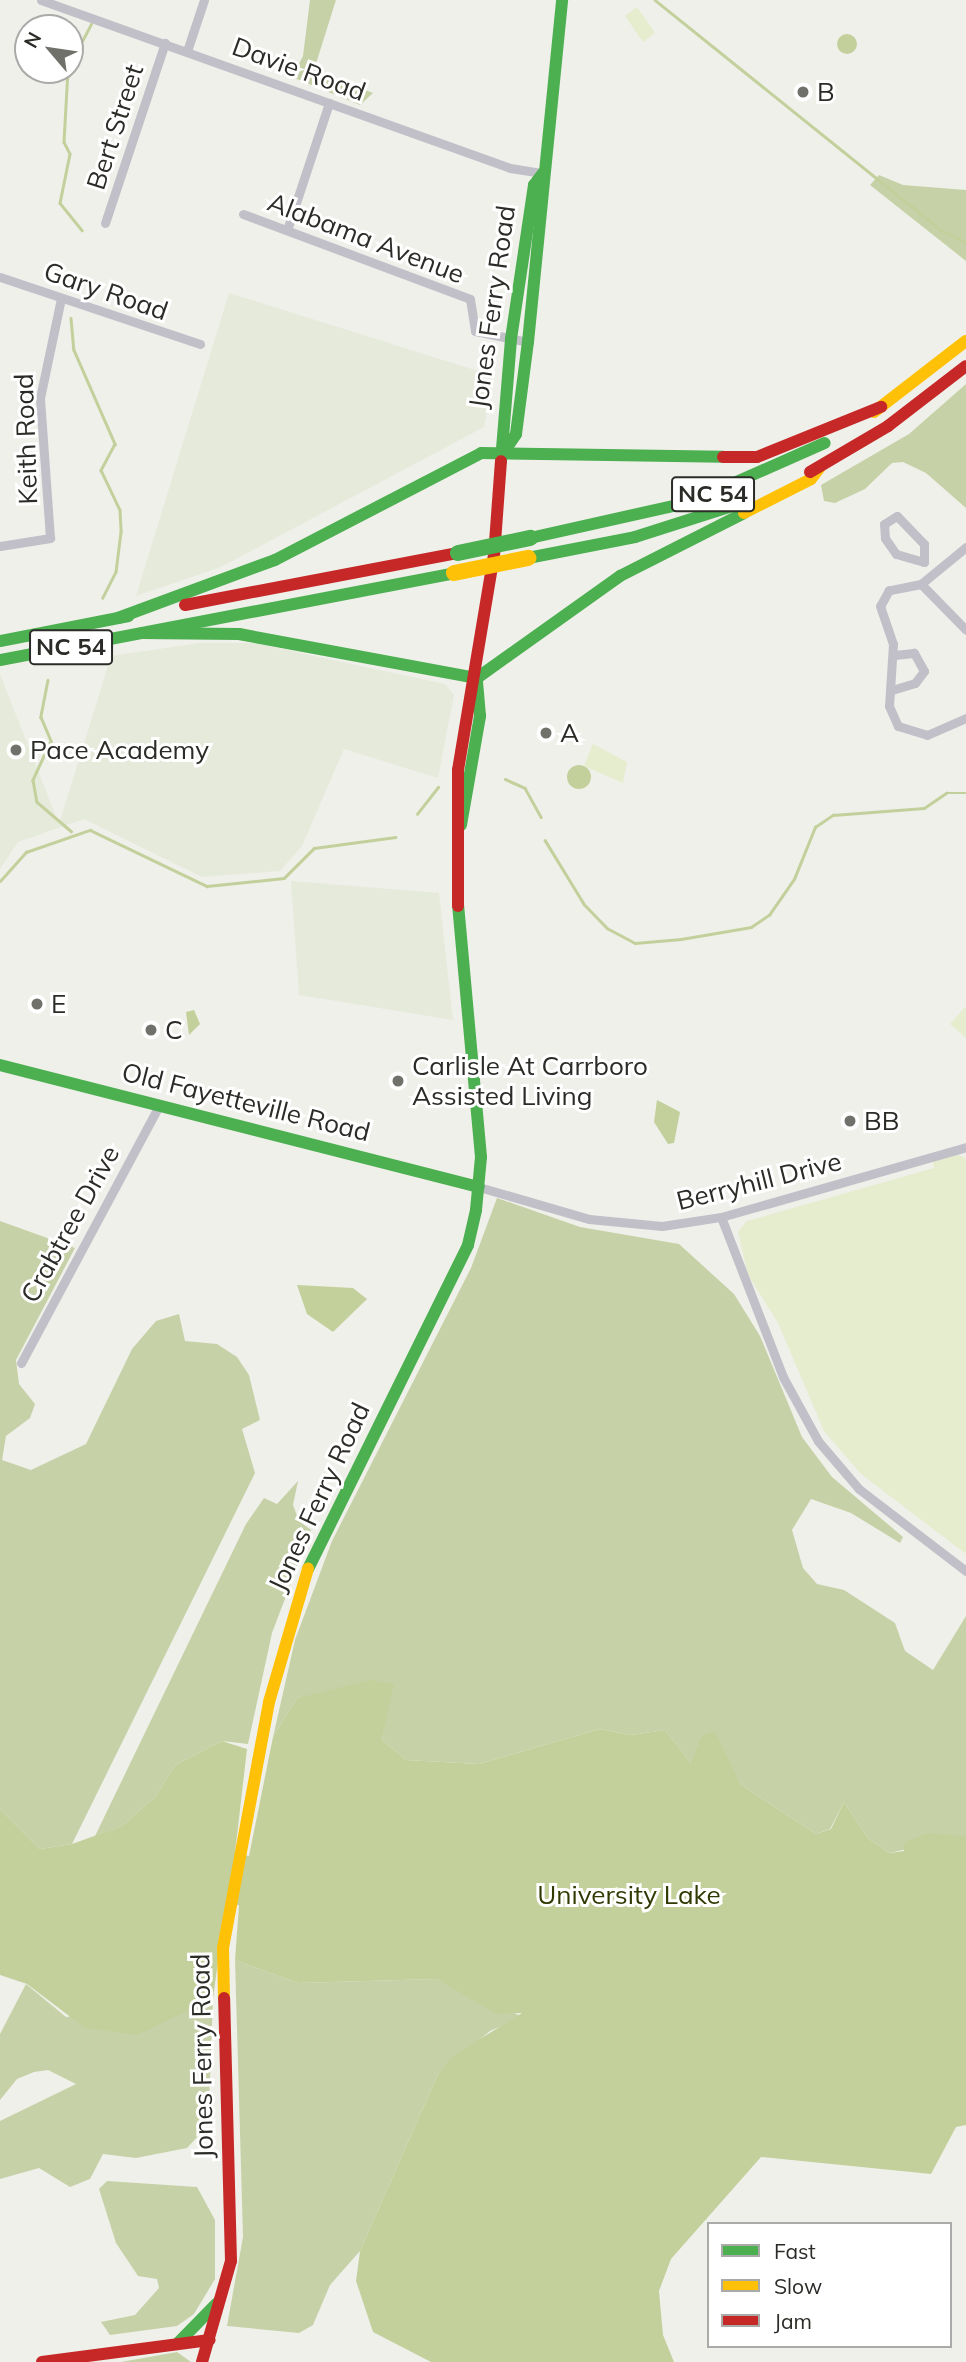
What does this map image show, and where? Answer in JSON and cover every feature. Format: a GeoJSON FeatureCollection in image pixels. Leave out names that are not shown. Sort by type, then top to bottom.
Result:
{"type":"FeatureCollection","features":[{"type":"Feature","properties":{"kind":"main road","name":"Jones Ferry Road"},"geometry":{"type":"LineString","coordinates":[[506,449],[516,434],[528,341],[562,0]]}},
{"type":"Feature","properties":{"kind":"main road","name":"Jones Ferry Road"},"geometry":{"type":"LineString","coordinates":[[202,2362],[227,2284],[232,2224],[220,2021],[223,1948],[251,1793],[304,1577],[468,1245],[480,1187],[457,893],[460,829],[480,716],[477,678],[506,449],[500,427],[511,339],[534,185],[543,173]]}},
{"type":"Feature","properties":{"kind":"main road","name":"NC 54"},"geometry":{"type":"LineString","coordinates":[[0,641],[458,553],[720,492],[814,449],[881,407],[966,341]]}},
{"type":"Feature","properties":{"kind":"main road","name":"NC 54"},"geometry":{"type":"LineString","coordinates":[[0,660],[528,558],[680,524],[820,467],[966,366]]}},
{"type":"Feature","properties":{"kind":"main road"},"geometry":{"type":"LineString","coordinates":[[118,618],[275,560],[473,457],[506,449],[744,458],[797,445],[881,407]]}},
{"type":"Feature","properties":{"kind":"main road"},"geometry":{"type":"LineString","coordinates":[[142,633],[157,638],[239,634],[477,678],[620,576],[811,479],[820,467]]}},
{"type":"Feature","properties":{"kind":"main road","name":"Old Fayetteville Road"},"geometry":{"type":"LineString","coordinates":[[0,1065],[480,1187]]}},
{"type":"Feature","properties":{"kind":"main road"},"geometry":{"type":"LineString","coordinates":[[174,2345],[207,2319],[227,2284]]}},
{"type":"Feature","properties":{"kind":"main road"},"geometry":{"type":"LineString","coordinates":[[42,2362],[209,2340]]}},
{"type":"Feature","properties":{"kind":"street","name":"Davie Road"},"geometry":{"type":"LineString","coordinates":[[41,0],[510,168],[543,173]]}},
{"type":"Feature","properties":{"kind":"street"},"geometry":{"type":"LineString","coordinates":[[187,51],[204,0]]}},
{"type":"Feature","properties":{"kind":"street","name":"Bert Street"},"geometry":{"type":"LineString","coordinates":[[106,223],[164,43]]}},
{"type":"Feature","properties":{"kind":"street"},"geometry":{"type":"LineString","coordinates":[[287,230],[329,103]]}},
{"type":"Feature","properties":{"kind":"street","name":"Alabama Avenue"},"geometry":{"type":"LineString","coordinates":[[243,214],[470,299],[475,331],[528,341]]}},
{"type":"Feature","properties":{"kind":"street","name":"Gary Road"},"geometry":{"type":"LineString","coordinates":[[0,277],[200,344]]}},
{"type":"Feature","properties":{"kind":"street","name":"Keith Road"},"geometry":{"type":"LineString","coordinates":[[0,546],[50,538],[40,398],[61,298]]}},
{"type":"Feature","properties":{"kind":"street"},"geometry":{"type":"LineString","coordinates":[[924,562],[896,554],[883,533],[886,521],[897,516],[909,521],[924,544],[924,562],[928,573]]}},
{"type":"Feature","properties":{"kind":"street"},"geometry":{"type":"LineString","coordinates":[[966,547],[928,573],[921,584],[889,590],[881,598],[894,655],[890,713],[909,732],[938,733],[966,718]]}},
{"type":"Feature","properties":{"kind":"street"},"geometry":{"type":"LineString","coordinates":[[921,584],[966,630]]}},
{"type":"Feature","properties":{"kind":"street"},"geometry":{"type":"LineString","coordinates":[[892,690],[915,683],[924,671],[914,653],[894,655]]}},
{"type":"Feature","properties":{"kind":"street","name":"Crabtree Drive"},"geometry":{"type":"LineString","coordinates":[[21,1363],[159,1106]]}},
{"type":"Feature","properties":{"kind":"street","name":"Berryhill Drive"},"geometry":{"type":"LineString","coordinates":[[480,1187],[615,1224],[662,1226],[720,1217],[966,1147]]}},
{"type":"Feature","properties":{"kind":"street"},"geometry":{"type":"LineString","coordinates":[[720,1217],[783,1377],[818,1441],[859,1489],[966,1571]]}},
{"type":"Feature","properties":{"kind":"shaded area"},"geometry":{"type":"Polygon","coordinates":[[[310,0],[336,0],[314,70],[373,93],[360,105],[292,77],[303,56],[310,0]]]}},
{"type":"Feature","properties":{"kind":"shaded area"},"geometry":{"type":"Polygon","coordinates":[[[637,7],[655,33],[643,42],[625,16],[637,7]]]}},
{"type":"Feature","properties":{"kind":"shaded area"},"geometry":{"type":"Polygon","coordinates":[[[847,34],[854,37],[857,44],[854,51],[847,54],[840,51],[837,44],[840,37],[847,34]]]}},
{"type":"Feature","properties":{"kind":"shaded area"},"geometry":{"type":"Polygon","coordinates":[[[879,175],[903,185],[966,190],[966,261],[870,185],[879,175]]]}},
{"type":"Feature","properties":{"kind":"shaded area"},"geometry":{"type":"Polygon","coordinates":[[[229,293],[494,376],[484,427],[221,567],[136,596],[229,293]]]}},
{"type":"Feature","properties":{"kind":"shaded area"},"geometry":{"type":"Polygon","coordinates":[[[966,384],[966,508],[926,473],[903,462],[892,463],[865,489],[835,503],[824,501],[821,485],[909,434],[966,384]]]}},
{"type":"Feature","properties":{"kind":"shaded area"},"geometry":{"type":"Polygon","coordinates":[[[199,643],[254,643],[445,684],[454,695],[438,778],[344,749],[302,846],[280,871],[202,877],[84,819],[18,842],[0,869],[0,674],[59,824],[111,656],[199,643]]]}},
{"type":"Feature","properties":{"kind":"shaded area"},"geometry":{"type":"Polygon","coordinates":[[[593,744],[627,762],[623,783],[584,766],[593,744]]]}},
{"type":"Feature","properties":{"kind":"shaded area"},"geometry":{"type":"Polygon","coordinates":[[[579,765],[588,768],[591,777],[588,786],[579,789],[570,786],[567,777],[570,768],[579,765]]]}},
{"type":"Feature","properties":{"kind":"shaded area"},"geometry":{"type":"Polygon","coordinates":[[[291,881],[439,893],[453,1020],[299,995],[291,881]]]}},
{"type":"Feature","properties":{"kind":"shaded area"},"geometry":{"type":"Polygon","coordinates":[[[966,1006],[966,1038],[950,1024],[966,1006]]]}},
{"type":"Feature","properties":{"kind":"shaded area"},"geometry":{"type":"Polygon","coordinates":[[[194,1010],[200,1024],[189,1035],[186,1012],[194,1010]]]}},
{"type":"Feature","properties":{"kind":"shaded area"},"geometry":{"type":"Polygon","coordinates":[[[657,1100],[680,1112],[674,1143],[668,1144],[654,1122],[657,1100]]]}},
{"type":"Feature","properties":{"kind":"shaded area"},"geometry":{"type":"Polygon","coordinates":[[[954,1152],[966,1159],[966,1554],[861,1474],[824,1431],[778,1323],[748,1275],[738,1232],[747,1221],[934,1168],[932,1159],[954,1152]]]}},
{"type":"Feature","properties":{"kind":"shaded area"},"geometry":{"type":"Polygon","coordinates":[[[497,1198],[580,1227],[679,1244],[734,1294],[760,1336],[802,1437],[832,1477],[903,1537],[900,1543],[851,1513],[811,1499],[792,1530],[803,1568],[817,1584],[844,1590],[895,1623],[905,1651],[933,1670],[966,1616],[966,1836],[889,1853],[868,1838],[844,1802],[830,1829],[816,1834],[740,1784],[719,1748],[691,1763],[665,1730],[631,1735],[600,1729],[479,1764],[406,1760],[382,1740],[393,1684],[297,1698],[273,1737],[295,1640],[332,1541],[471,1268],[497,1198]]]}},
{"type":"Feature","properties":{"kind":"shaded area"},"geometry":{"type":"Polygon","coordinates":[[[0,1221],[75,1248],[16,1360],[19,1384],[35,1404],[30,1418],[6,1436],[2,1460],[31,1470],[86,1444],[132,1349],[156,1321],[179,1314],[185,1341],[217,1344],[237,1357],[249,1375],[260,1420],[242,1429],[255,1473],[72,1844],[40,1849],[0,1809],[0,1221]]]}},
{"type":"Feature","properties":{"kind":"shaded area"},"geometry":{"type":"Polygon","coordinates":[[[297,1285],[353,1288],[367,1299],[333,1332],[307,1314],[297,1285]]]}},
{"type":"Feature","properties":{"kind":"shaded area"},"geometry":{"type":"Polygon","coordinates":[[[298,1481],[293,1505],[299,1521],[311,1530],[272,1633],[248,1744],[222,1741],[175,1765],[156,1796],[122,1826],[95,1836],[246,1524],[264,1498],[277,1504],[298,1481]]]}},
{"type":"Feature","properties":{"kind":"shaded area","name":"University Lake"},"geometry":{"type":"Polygon","coordinates":[[[370,1680],[394,1684],[382,1740],[406,1760],[479,1764],[600,1729],[631,1735],[665,1730],[691,1763],[702,1735],[715,1731],[740,1784],[816,1834],[831,1829],[844,1802],[868,1838],[889,1853],[904,1851],[903,1843],[927,1833],[966,1836],[966,2125],[956,2127],[931,2174],[761,2157],[671,2259],[659,2291],[663,2335],[674,2362],[431,2362],[373,2332],[356,2281],[360,2251],[438,2074],[454,2055],[522,2013],[497,2014],[436,1979],[298,1983],[235,1960],[239,1905],[225,1907],[213,1999],[137,2035],[85,2028],[27,1984],[0,1975],[0,1809],[40,1849],[72,1844],[122,1826],[156,1796],[175,1765],[222,1741],[247,1749],[235,1853],[249,1856],[273,1737],[297,1698],[370,1680]]]}},
{"type":"Feature","properties":{"kind":"shaded area"},"geometry":{"type":"Polygon","coordinates":[[[235,1960],[298,1983],[436,1979],[523,2017],[490,2031],[438,2074],[360,2251],[330,2285],[313,2325],[299,2333],[227,2326],[243,2237],[235,1960]]]}},
{"type":"Feature","properties":{"kind":"shaded area"},"geometry":{"type":"Polygon","coordinates":[[[26,1984],[66,2017],[213,1999],[209,2104],[200,2134],[187,2148],[136,2158],[103,2154],[90,2179],[70,2187],[39,2168],[0,2179],[0,2121],[76,2084],[48,2070],[34,2072],[17,2079],[0,2100],[0,2034],[26,1984]]]}},
{"type":"Feature","properties":{"kind":"shaded area"},"geometry":{"type":"Polygon","coordinates":[[[107,2181],[197,2187],[215,2220],[215,2279],[194,2314],[177,2326],[110,2335],[101,2322],[135,2315],[159,2288],[157,2279],[138,2276],[116,2243],[99,2189],[107,2181]]]}},
{"type":"Feature","properties":{"kind":"shaded area"},"geometry":{"type":"Polygon","coordinates":[[[177,2352],[191,2362],[121,2362],[177,2352]]]}},
{"type":"Feature","properties":{"kind":"waterway"},"geometry":{"type":"LineString","coordinates":[[655,0],[941,230],[966,242]]}},
{"type":"Feature","properties":{"kind":"waterway"},"geometry":{"type":"LineString","coordinates":[[84,37],[91,24]]}},
{"type":"Feature","properties":{"kind":"waterway"},"geometry":{"type":"LineString","coordinates":[[67,84],[64,142],[70,154],[60,203],[82,230]]}},
{"type":"Feature","properties":{"kind":"waterway"},"geometry":{"type":"LineString","coordinates":[[71,318],[74,350],[115,444],[101,470],[120,510],[121,532],[116,572],[103,598]]}},
{"type":"Feature","properties":{"kind":"waterway"},"geometry":{"type":"LineString","coordinates":[[48,680],[41,717],[51,741],[33,780],[37,802],[71,831]]}},
{"type":"Feature","properties":{"kind":"waterway"},"geometry":{"type":"LineString","coordinates":[[505,779],[525,788],[541,817]]}},
{"type":"Feature","properties":{"kind":"waterway"},"geometry":{"type":"LineString","coordinates":[[417,814],[438,787]]}},
{"type":"Feature","properties":{"kind":"waterway"},"geometry":{"type":"LineString","coordinates":[[545,840],[584,904],[607,928],[635,943],[681,939],[751,927],[769,915],[794,879],[815,827],[833,815],[924,808],[946,793],[966,793]]}},
{"type":"Feature","properties":{"kind":"waterway"},"geometry":{"type":"LineString","coordinates":[[0,881],[26,852],[90,830],[207,886],[284,878],[314,848],[395,837]]}},
{"type":"Feature","properties":{"kind":"traffic: fast"},"geometry":{"type":"LineString","coordinates":[[506,449],[516,434],[528,342],[562,0]]}},
{"type":"Feature","properties":{"kind":"traffic: fast"},"geometry":{"type":"LineString","coordinates":[[501,461],[511,339],[534,185],[543,173]]}},
{"type":"Feature","properties":{"kind":"traffic: fast"},"geometry":{"type":"LineString","coordinates":[[530,538],[691,502],[825,443]]}},
{"type":"Feature","properties":{"kind":"traffic: fast"},"geometry":{"type":"LineString","coordinates":[[118,618],[275,560],[481,453],[723,457]]}},
{"type":"Feature","properties":{"kind":"traffic: fast"},"geometry":{"type":"LineString","coordinates":[[528,558],[635,537],[745,502]]}},
{"type":"Feature","properties":{"kind":"traffic: fast"},"geometry":{"type":"LineString","coordinates":[[142,633],[239,634],[477,678],[620,576],[744,513]]}},
{"type":"Feature","properties":{"kind":"traffic: fast"},"geometry":{"type":"LineString","coordinates":[[458,553],[530,538]]}},
{"type":"Feature","properties":{"kind":"traffic: fast"},"geometry":{"type":"LineString","coordinates":[[0,660],[454,573]]}},
{"type":"Feature","properties":{"kind":"traffic: fast"},"geometry":{"type":"LineString","coordinates":[[0,641],[129,616]]}},
{"type":"Feature","properties":{"kind":"traffic: fast"},"geometry":{"type":"LineString","coordinates":[[461,825],[480,716],[477,678]]}},
{"type":"Feature","properties":{"kind":"traffic: fast"},"geometry":{"type":"LineString","coordinates":[[308,1569],[468,1245],[476,1210],[481,1157],[458,906]]}},
{"type":"Feature","properties":{"kind":"traffic: fast"},"geometry":{"type":"LineString","coordinates":[[0,1065],[479,1187]]}},
{"type":"Feature","properties":{"kind":"traffic: fast"},"geometry":{"type":"LineString","coordinates":[[179,2342],[217,2303]]}},
{"type":"Feature","properties":{"kind":"traffic: slow"},"geometry":{"type":"LineString","coordinates":[[874,412],[966,341]]}},
{"type":"Feature","properties":{"kind":"traffic: slow"},"geometry":{"type":"LineString","coordinates":[[744,513],[811,479],[820,467]]}},
{"type":"Feature","properties":{"kind":"traffic: slow"},"geometry":{"type":"LineString","coordinates":[[454,573],[528,558]]}},
{"type":"Feature","properties":{"kind":"traffic: slow"},"geometry":{"type":"LineString","coordinates":[[224,1998],[223,1948],[269,1702],[308,1569]]}},
{"type":"Feature","properties":{"kind":"traffic: jam"},"geometry":{"type":"LineString","coordinates":[[810,472],[888,426],[966,366]]}},
{"type":"Feature","properties":{"kind":"traffic: jam"},"geometry":{"type":"LineString","coordinates":[[723,457],[757,457],[881,407]]}},
{"type":"Feature","properties":{"kind":"traffic: jam"},"geometry":{"type":"LineString","coordinates":[[458,906],[458,770],[494,556],[501,461]]}},
{"type":"Feature","properties":{"kind":"traffic: jam"},"geometry":{"type":"LineString","coordinates":[[185,605],[458,553]]}},
{"type":"Feature","properties":{"kind":"traffic: jam"},"geometry":{"type":"LineString","coordinates":[[202,2362],[231,2261],[224,1998]]}},
{"type":"Feature","properties":{"kind":"traffic: jam"},"geometry":{"type":"LineString","coordinates":[[42,2362],[210,2340]]}},
{"type":"Feature","properties":{"kind":"place","name":"B"},"geometry":{"type":"Point","coordinates":[803,92]}},
{"type":"Feature","properties":{"kind":"place","name":"A"},"geometry":{"type":"Point","coordinates":[546,733]}},
{"type":"Feature","properties":{"kind":"place","name":"Pace Academy"},"geometry":{"type":"Point","coordinates":[16,750]}},
{"type":"Feature","properties":{"kind":"place","name":"E"},"geometry":{"type":"Point","coordinates":[37,1004]}},
{"type":"Feature","properties":{"kind":"place","name":"C"},"geometry":{"type":"Point","coordinates":[151,1030]}},
{"type":"Feature","properties":{"kind":"place","name":"Carlisle At Carrboro Assisted Living"},"geometry":{"type":"Point","coordinates":[398,1081]}},
{"type":"Feature","properties":{"kind":"place","name":"BB"},"geometry":{"type":"Point","coordinates":[850,1121]}}]}
